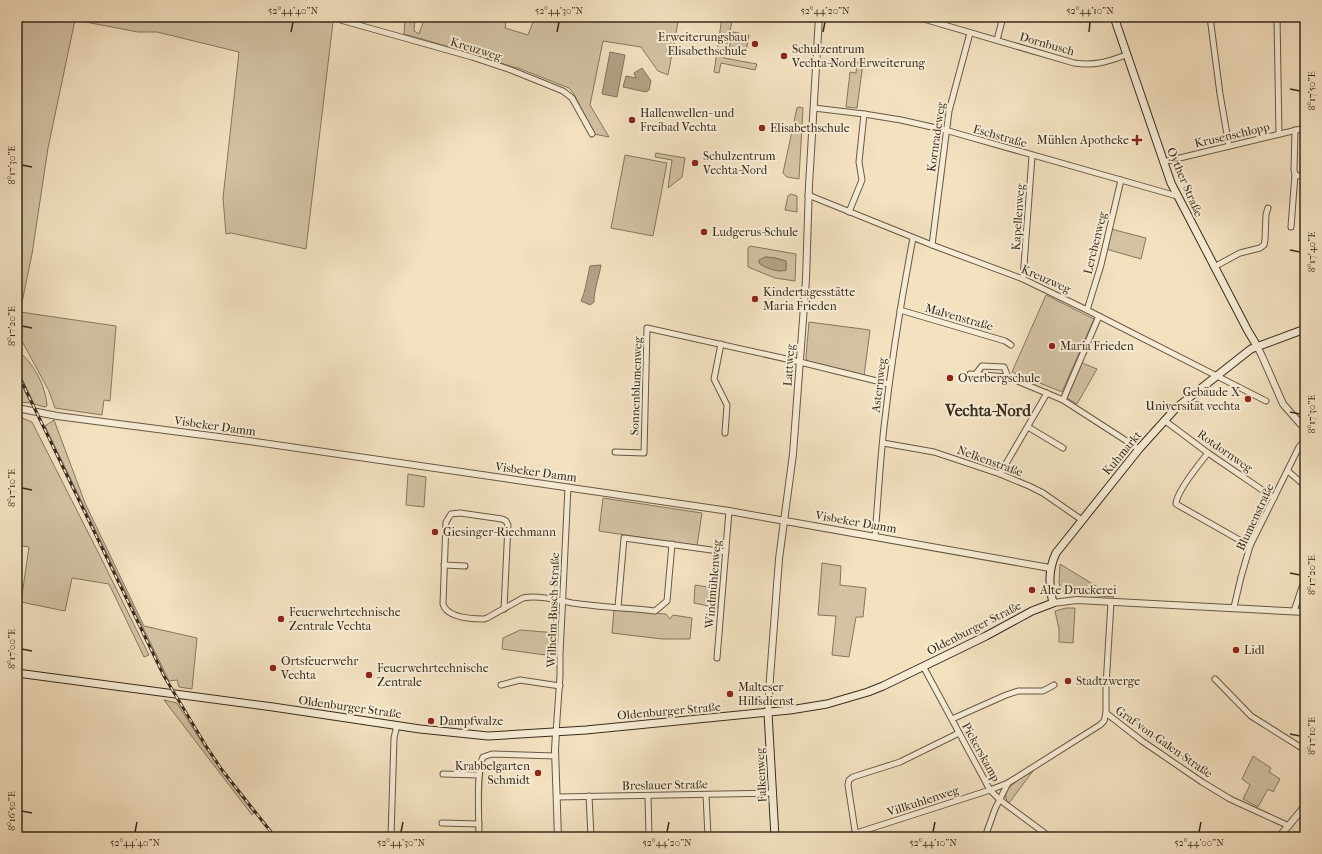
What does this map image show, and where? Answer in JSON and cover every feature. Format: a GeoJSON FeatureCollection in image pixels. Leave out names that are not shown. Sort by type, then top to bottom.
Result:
{"type":"FeatureCollection","features":[{"type":"Feature","properties":{"kind":"main road","name":"Oyther Straße"},"geometry":{"type":"LineString","coordinates":[[1114,17],[1163,162],[1178,196],[1214,267],[1257,346]]}},
{"type":"Feature","properties":{"kind":"main road","name":"Kuhmarkt"},"geometry":{"type":"LineString","coordinates":[[1054,602],[1050,586],[1050,568],[1052,560],[1060,546],[1164,420],[1176,408],[1239,358],[1257,346],[1305,329]]}},
{"type":"Feature","properties":{"kind":"main road","name":"Oldenburger Straße"},"geometry":{"type":"LineString","coordinates":[[17,673],[167,692],[470,735],[556,733],[768,713],[813,707],[853,697],[883,686],[986,636],[1032,611],[1054,602]]}},
{"type":"Feature","properties":{"kind":"main road","name":"Falkenweg"},"geometry":{"type":"LineString","coordinates":[[768,713],[775,837]]}},
{"type":"Feature","properties":{"kind":"street","name":"Kreuzweg"},"geometry":{"type":"LineString","coordinates":[[330,17],[472,57],[511,70],[563,91],[572,98],[592,134]]}},
{"type":"Feature","properties":{"kind":"street","name":"Lattweg"},"geometry":{"type":"LineString","coordinates":[[768,713],[777,588],[784,520],[792,466],[800,362],[819,17]]}},
{"type":"Feature","properties":{"kind":"street","name":"Dornbusch"},"geometry":{"type":"LineString","coordinates":[[917,17],[1074,63],[1105,63],[1126,55]]}},
{"type":"Feature","properties":{"kind":"street"},"geometry":{"type":"LineString","coordinates":[[997,40],[1003,17]]}},
{"type":"Feature","properties":{"kind":"street"},"geometry":{"type":"LineString","coordinates":[[1210,17],[1220,94],[1229,146]]}},
{"type":"Feature","properties":{"kind":"street"},"geometry":{"type":"LineString","coordinates":[[1277,17],[1279,134]]}},
{"type":"Feature","properties":{"kind":"street","name":"Kornradeweg"},"geometry":{"type":"LineString","coordinates":[[932,246],[946,130],[954,90],[970,32]]}},
{"type":"Feature","properties":{"kind":"street","name":"Eschstraße"},"geometry":{"type":"LineString","coordinates":[[814,108],[901,120],[946,130],[1032,156],[1178,196]]}},
{"type":"Feature","properties":{"kind":"street"},"geometry":{"type":"LineString","coordinates":[[848,212],[862,180],[859,162],[864,114]]}},
{"type":"Feature","properties":{"kind":"street","name":"Krusenschlopp"},"geometry":{"type":"LineString","coordinates":[[1163,162],[1305,128]]}},
{"type":"Feature","properties":{"kind":"street"},"geometry":{"type":"LineString","coordinates":[[1291,227],[1295,174],[1296,130]]}},
{"type":"Feature","properties":{"kind":"street","name":"Kapellenweg"},"geometry":{"type":"LineString","coordinates":[[1023,279],[1032,156]]}},
{"type":"Feature","properties":{"kind":"street"},"geometry":{"type":"LineString","coordinates":[[1295,174],[1298,176],[1305,175]]}},
{"type":"Feature","properties":{"kind":"street","name":"Lerchenweg"},"geometry":{"type":"LineString","coordinates":[[1087,310],[1101,265],[1121,180]]}},
{"type":"Feature","properties":{"kind":"street","name":"Kreuzweg"},"geometry":{"type":"LineString","coordinates":[[808,195],[932,246],[1023,279],[1266,401]]}},
{"type":"Feature","properties":{"kind":"street"},"geometry":{"type":"LineString","coordinates":[[1214,267],[1240,253],[1260,248],[1264,245],[1266,214],[1268,208]]}},
{"type":"Feature","properties":{"kind":"street","name":"Asternweg"},"geometry":{"type":"LineString","coordinates":[[875,536],[889,384],[913,238]]}},
{"type":"Feature","properties":{"kind":"street","name":"Malvenstraße"},"geometry":{"type":"LineString","coordinates":[[900,310],[1005,341],[1011,345]]}},
{"type":"Feature","properties":{"kind":"street"},"geometry":{"type":"LineString","coordinates":[[1063,400],[1099,316]]}},
{"type":"Feature","properties":{"kind":"street","name":"Sonnenblumenweg"},"geometry":{"type":"LineString","coordinates":[[615,452],[644,453],[647,328],[721,344]]}},
{"type":"Feature","properties":{"kind":"street"},"geometry":{"type":"LineString","coordinates":[[725,433],[727,405],[714,379],[721,344],[889,384]]}},
{"type":"Feature","properties":{"kind":"street"},"geometry":{"type":"LineString","coordinates":[[1257,346],[1283,404],[1305,429]]}},
{"type":"Feature","properties":{"kind":"street"},"geometry":{"type":"LineString","coordinates":[[1008,377],[1004,367],[982,366],[973,375],[1008,377],[1063,400],[1139,449]]}},
{"type":"Feature","properties":{"kind":"street"},"geometry":{"type":"LineString","coordinates":[[1000,474],[1047,393]]}},
{"type":"Feature","properties":{"kind":"street","name":"Visbeker Damm"},"geometry":{"type":"LineString","coordinates":[[17,408],[56,416],[242,440],[729,511],[1050,568]]}},
{"type":"Feature","properties":{"kind":"street","name":"Rotdornweg"},"geometry":{"type":"LineString","coordinates":[[1164,420],[1274,498]]}},
{"type":"Feature","properties":{"kind":"street"},"geometry":{"type":"LineString","coordinates":[[1028,427],[1063,448]]}},
{"type":"Feature","properties":{"kind":"street","name":"Blumenstraße"},"geometry":{"type":"LineString","coordinates":[[1234,607],[1240,577],[1250,546],[1299,448],[1305,440]]}},
{"type":"Feature","properties":{"kind":"street","name":"Nelkenstraße"},"geometry":{"type":"LineString","coordinates":[[883,443],[934,452],[1000,474],[1043,493],[1082,520]]}},
{"type":"Feature","properties":{"kind":"street"},"geometry":{"type":"LineString","coordinates":[[1208,452],[1186,483],[1176,500],[1176,504],[1250,546]]}},
{"type":"Feature","properties":{"kind":"street"},"geometry":{"type":"LineString","coordinates":[[1288,471],[1305,486]]}},
{"type":"Feature","properties":{"kind":"street","name":"Wilhelm-Busch-Straße"},"geometry":{"type":"LineString","coordinates":[[556,733],[560,686],[562,600],[568,487]]}},
{"type":"Feature","properties":{"kind":"street","name":"Windmühlenweg"},"geometry":{"type":"LineString","coordinates":[[717,658],[729,511]]}},
{"type":"Feature","properties":{"kind":"street"},"geometry":{"type":"LineString","coordinates":[[504,609],[508,525],[506,521],[502,519],[460,513],[451,514],[446,522],[443,604],[444,608],[452,615],[484,619],[504,609],[523,598],[527,597],[655,611],[667,601],[672,544]]}},
{"type":"Feature","properties":{"kind":"street"},"geometry":{"type":"LineString","coordinates":[[618,607],[624,538],[726,552]]}},
{"type":"Feature","properties":{"kind":"street"},"geometry":{"type":"LineString","coordinates":[[444,565],[465,566]]}},
{"type":"Feature","properties":{"kind":"street"},"geometry":{"type":"LineString","coordinates":[[1294,611],[1305,578]]}},
{"type":"Feature","properties":{"kind":"street","name":"Oldenburger Straße"},"geometry":{"type":"LineString","coordinates":[[1054,602],[1077,600],[1234,607],[1305,612]]}},
{"type":"Feature","properties":{"kind":"street","name":"Graf-von-Galen-Straße"},"geometry":{"type":"LineString","coordinates":[[1110,602],[1106,713],[1142,741],[1202,782],[1230,799],[1289,826]]}},
{"type":"Feature","properties":{"kind":"street","name":"Pickerskamp"},"geometry":{"type":"LineString","coordinates":[[923,666],[990,790],[1000,800],[1050,837]]}},
{"type":"Feature","properties":{"kind":"street"},"geometry":{"type":"LineString","coordinates":[[1215,679],[1251,716],[1305,750]]}},
{"type":"Feature","properties":{"kind":"street"},"geometry":{"type":"LineString","coordinates":[[501,685],[520,680],[560,686]]}},
{"type":"Feature","properties":{"kind":"street","name":"Pickerskamp"},"geometry":{"type":"LineString","coordinates":[[952,719],[1006,695],[1018,691],[1043,691],[1054,685]]}},
{"type":"Feature","properties":{"kind":"street","name":"Villkuhlenweg"},"geometry":{"type":"LineString","coordinates":[[844,837],[856,835],[1008,783],[1100,725],[1104,721],[1106,713]]}},
{"type":"Feature","properties":{"kind":"street"},"geometry":{"type":"LineString","coordinates":[[391,837],[394,738],[397,725]]}},
{"type":"Feature","properties":{"kind":"street"},"geometry":{"type":"LineString","coordinates":[[556,733],[555,756],[558,837]]}},
{"type":"Feature","properties":{"kind":"street"},"geometry":{"type":"LineString","coordinates":[[856,835],[848,785],[849,780],[853,777],[900,762],[959,733]]}},
{"type":"Feature","properties":{"kind":"street"},"geometry":{"type":"LineString","coordinates":[[479,837],[479,775],[483,757],[492,754],[555,756]]}},
{"type":"Feature","properties":{"kind":"street"},"geometry":{"type":"LineString","coordinates":[[443,774],[479,775]]}},
{"type":"Feature","properties":{"kind":"street"},"geometry":{"type":"LineString","coordinates":[[985,837],[1008,783]]}},
{"type":"Feature","properties":{"kind":"street","name":"Breslauer Straße"},"geometry":{"type":"LineString","coordinates":[[557,796],[648,796],[773,793]]}},
{"type":"Feature","properties":{"kind":"street"},"geometry":{"type":"LineString","coordinates":[[706,794],[708,837]]}},
{"type":"Feature","properties":{"kind":"street"},"geometry":{"type":"LineString","coordinates":[[589,796],[591,837]]}},
{"type":"Feature","properties":{"kind":"street"},"geometry":{"type":"LineString","coordinates":[[648,796],[649,837]]}},
{"type":"Feature","properties":{"kind":"street"},"geometry":{"type":"LineString","coordinates":[[1279,837],[1305,806]]}},
{"type":"Feature","properties":{"kind":"street"},"geometry":{"type":"LineString","coordinates":[[442,823],[479,824]]}},
{"type":"Feature","properties":{"kind":"shaded area"},"geometry":{"type":"Polygon","coordinates":[[[17,17],[319,17],[333,22],[306,249],[231,233],[226,234],[223,198],[239,52],[157,32],[138,32],[75,20],[48,148],[32,254],[20,312],[116,326],[110,401],[104,400],[102,415],[55,408],[49,391],[17,332],[17,17]]]}},
{"type":"Feature","properties":{"kind":"shaded area"},"geometry":{"type":"Polygon","coordinates":[[[405,17],[415,17],[414,31],[419,34],[425,17],[507,17],[505,28],[528,35],[535,17],[679,17],[668,75],[658,71],[641,47],[603,41],[590,105],[609,137],[594,134],[574,94],[569,88],[518,68],[404,34],[405,17]]]}},
{"type":"Feature","properties":{"kind":"shaded area"},"geometry":{"type":"Polygon","coordinates":[[[722,17],[733,17],[724,58],[757,64],[755,70],[721,63],[719,73],[714,72],[722,17]]]}},
{"type":"Feature","properties":{"kind":"shaded area"},"geometry":{"type":"Polygon","coordinates":[[[733,32],[749,35],[745,57],[728,53],[733,32]]]}},
{"type":"Feature","properties":{"kind":"shaded area"},"geometry":{"type":"Polygon","coordinates":[[[610,52],[625,55],[617,97],[602,94],[610,52]]]}},
{"type":"Feature","properties":{"kind":"shaded area"},"geometry":{"type":"Polygon","coordinates":[[[857,62],[863,63],[857,108],[846,107],[850,72],[856,73],[857,62]]]}},
{"type":"Feature","properties":{"kind":"shaded area"},"geometry":{"type":"Polygon","coordinates":[[[642,68],[651,81],[649,90],[646,92],[623,87],[626,76],[636,78],[634,73],[642,68]]]}},
{"type":"Feature","properties":{"kind":"shaded area"},"geometry":{"type":"Polygon","coordinates":[[[797,108],[803,108],[799,179],[787,177],[783,173],[797,108]]]}},
{"type":"Feature","properties":{"kind":"shaded area"},"geometry":{"type":"Polygon","coordinates":[[[656,153],[685,158],[682,177],[668,188],[672,160],[655,157],[656,153]]]}},
{"type":"Feature","properties":{"kind":"shaded area"},"geometry":{"type":"Polygon","coordinates":[[[625,155],[667,163],[653,236],[611,228],[625,155]]]}},
{"type":"Feature","properties":{"kind":"shaded area"},"geometry":{"type":"Polygon","coordinates":[[[791,194],[797,196],[797,212],[785,210],[788,196],[791,194]]]}},
{"type":"Feature","properties":{"kind":"shaded area"},"geometry":{"type":"Polygon","coordinates":[[[1111,229],[1146,238],[1141,259],[1106,249],[1111,229]]]}},
{"type":"Feature","properties":{"kind":"shaded area"},"geometry":{"type":"Polygon","coordinates":[[[750,246],[796,254],[795,281],[775,278],[748,267],[748,248],[750,246]],[[765,257],[759,263],[768,268],[783,271],[786,270],[786,261],[765,257]]]}},
{"type":"Feature","properties":{"kind":"shaded area"},"geometry":{"type":"Polygon","coordinates":[[[765,257],[786,261],[786,270],[783,271],[768,268],[759,263],[759,260],[765,257]]]}},
{"type":"Feature","properties":{"kind":"shaded area"},"geometry":{"type":"Polygon","coordinates":[[[601,265],[594,302],[590,305],[581,301],[590,266],[601,265]]]}},
{"type":"Feature","properties":{"kind":"shaded area"},"geometry":{"type":"Polygon","coordinates":[[[1046,295],[1094,319],[1062,392],[1012,372],[1046,295]]]}},
{"type":"Feature","properties":{"kind":"shaded area"},"geometry":{"type":"Polygon","coordinates":[[[809,322],[870,330],[864,376],[807,361],[806,357],[809,322]]]}},
{"type":"Feature","properties":{"kind":"shaded area"},"geometry":{"type":"Polygon","coordinates":[[[17,350],[23,355],[38,375],[44,390],[47,406],[45,407],[34,404],[17,368],[17,350]]]}},
{"type":"Feature","properties":{"kind":"shaded area"},"geometry":{"type":"Polygon","coordinates":[[[1082,363],[1097,369],[1077,404],[1067,398],[1082,363]]]}},
{"type":"Feature","properties":{"kind":"shaded area"},"geometry":{"type":"Polygon","coordinates":[[[17,373],[31,403],[17,402],[17,373]]]}},
{"type":"Feature","properties":{"kind":"shaded area"},"geometry":{"type":"Polygon","coordinates":[[[17,416],[32,422],[149,655],[144,657],[109,584],[72,578],[65,611],[21,602],[29,547],[17,545],[17,416]]]}},
{"type":"Feature","properties":{"kind":"shaded area"},"geometry":{"type":"Polygon","coordinates":[[[54,420],[85,503],[144,626],[197,638],[192,689],[179,687],[177,680],[169,681],[45,426],[54,420]]]}},
{"type":"Feature","properties":{"kind":"shaded area"},"geometry":{"type":"Polygon","coordinates":[[[408,474],[426,477],[424,507],[406,505],[408,474]]]}},
{"type":"Feature","properties":{"kind":"shaded area"},"geometry":{"type":"Polygon","coordinates":[[[603,498],[702,513],[697,546],[599,531],[603,498]]]}},
{"type":"Feature","properties":{"kind":"shaded area"},"geometry":{"type":"Polygon","coordinates":[[[822,563],[841,566],[840,585],[866,588],[863,617],[856,617],[849,657],[832,655],[836,616],[818,615],[822,563]]]}},
{"type":"Feature","properties":{"kind":"shaded area"},"geometry":{"type":"Polygon","coordinates":[[[1060,564],[1114,597],[1068,594],[1062,592],[1059,583],[1060,564]]]}},
{"type":"Feature","properties":{"kind":"shaded area"},"geometry":{"type":"Polygon","coordinates":[[[695,585],[720,589],[718,608],[694,603],[695,585]]]}},
{"type":"Feature","properties":{"kind":"shaded area"},"geometry":{"type":"Polygon","coordinates":[[[1066,608],[1075,608],[1073,643],[1059,642],[1059,629],[1055,611],[1066,608]]]}},
{"type":"Feature","properties":{"kind":"shaded area"},"geometry":{"type":"Polygon","coordinates":[[[614,610],[666,614],[670,619],[673,615],[692,618],[690,639],[662,639],[612,633],[614,610]]]}},
{"type":"Feature","properties":{"kind":"shaded area"},"geometry":{"type":"Polygon","coordinates":[[[520,630],[557,633],[555,654],[552,656],[502,649],[503,638],[520,630]]]}},
{"type":"Feature","properties":{"kind":"shaded area"},"geometry":{"type":"Polygon","coordinates":[[[164,700],[177,703],[204,746],[254,813],[252,815],[164,700]]]}},
{"type":"Feature","properties":{"kind":"shaded area"},"geometry":{"type":"Polygon","coordinates":[[[1253,756],[1271,768],[1269,772],[1280,779],[1273,792],[1268,789],[1258,807],[1243,799],[1250,785],[1242,779],[1253,756]]]}},
{"type":"Feature","properties":{"kind":"shaded area"},"geometry":{"type":"Polygon","coordinates":[[[1033,771],[1009,803],[1006,798],[1006,793],[1009,789],[1018,780],[1033,771]]]}},
{"type":"Feature","properties":{"kind":"railway"},"geometry":{"type":"LineString","coordinates":[[17,372],[164,676],[222,770],[275,837]]}},
{"type":"Feature","properties":{"kind":"place","name":"Erweiterungsbau Elisabethschule"},"geometry":{"type":"Point","coordinates":[755,44]}},
{"type":"Feature","properties":{"kind":"place","name":"Schulzentrum Vechta-Nord Erweiterung"},"geometry":{"type":"Point","coordinates":[784,56]}},
{"type":"Feature","properties":{"kind":"place","name":"Hallenwellen- und Freibad Vechta"},"geometry":{"type":"Point","coordinates":[632,120]}},
{"type":"Feature","properties":{"kind":"place","name":"Elisabethschule"},"geometry":{"type":"Point","coordinates":[762,128]}},
{"type":"Feature","properties":{"kind":"place","name":"Mühlen Apotheke"},"geometry":{"type":"Point","coordinates":[1137,140]}},
{"type":"Feature","properties":{"kind":"place","name":"Schulzentrum Vechta-Nord"},"geometry":{"type":"Point","coordinates":[695,163]}},
{"type":"Feature","properties":{"kind":"place","name":"Ludgerus-Schule"},"geometry":{"type":"Point","coordinates":[704,232]}},
{"type":"Feature","properties":{"kind":"place","name":"Kindertagesstätte Maria Frieden"},"geometry":{"type":"Point","coordinates":[755,299]}},
{"type":"Feature","properties":{"kind":"place","name":"Maria Frieden"},"geometry":{"type":"Point","coordinates":[1052,346]}},
{"type":"Feature","properties":{"kind":"place","name":"Overbergschule"},"geometry":{"type":"Point","coordinates":[950,378]}},
{"type":"Feature","properties":{"kind":"place","name":"Gebäude X Universität vechta"},"geometry":{"type":"Point","coordinates":[1248,399]}},
{"type":"Feature","properties":{"kind":"place","name":"Giesinger-Riechmann"},"geometry":{"type":"Point","coordinates":[435,532]}},
{"type":"Feature","properties":{"kind":"place","name":"Alte Druckerei"},"geometry":{"type":"Point","coordinates":[1032,590]}},
{"type":"Feature","properties":{"kind":"place","name":"Feuerwehrtechnische Zentrale Vechta"},"geometry":{"type":"Point","coordinates":[281,619]}},
{"type":"Feature","properties":{"kind":"place","name":"Lidl"},"geometry":{"type":"Point","coordinates":[1236,650]}},
{"type":"Feature","properties":{"kind":"place","name":"Ortsfeuerwehr Vechta"},"geometry":{"type":"Point","coordinates":[273,668]}},
{"type":"Feature","properties":{"kind":"place","name":"Feuerwehrtechnische Zentrale"},"geometry":{"type":"Point","coordinates":[369,675]}},
{"type":"Feature","properties":{"kind":"place","name":"Stadtzwerge"},"geometry":{"type":"Point","coordinates":[1068,681]}},
{"type":"Feature","properties":{"kind":"place","name":"Malteser Hilfsdienst"},"geometry":{"type":"Point","coordinates":[730,694]}},
{"type":"Feature","properties":{"kind":"place","name":"Dampfwalze"},"geometry":{"type":"Point","coordinates":[431,721]}},
{"type":"Feature","properties":{"kind":"place","name":"Krabbelgarten Schmidt"},"geometry":{"type":"Point","coordinates":[538,773]}},
{"type":"Feature","properties":{"kind":"district","name":"Vechta-Nord"},"geometry":{"type":"Point","coordinates":[988,410]}}]}
